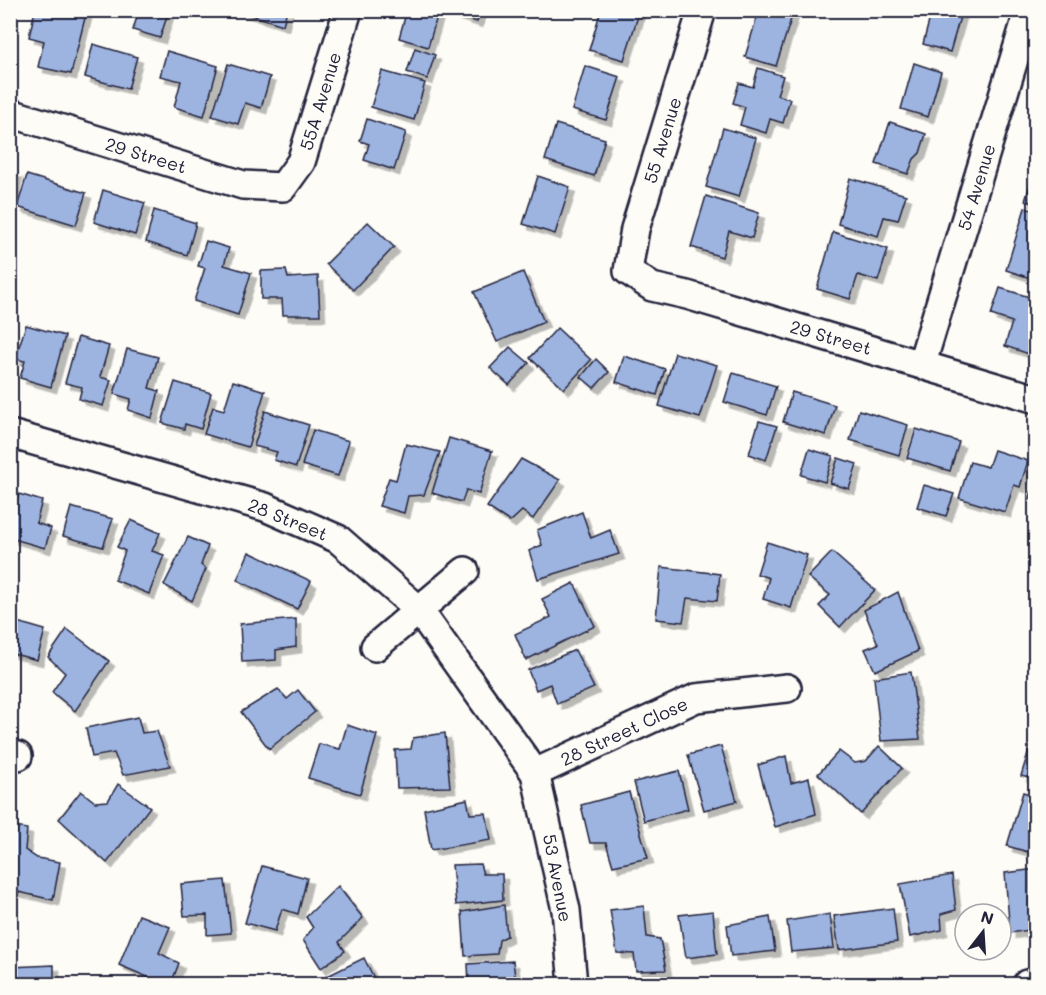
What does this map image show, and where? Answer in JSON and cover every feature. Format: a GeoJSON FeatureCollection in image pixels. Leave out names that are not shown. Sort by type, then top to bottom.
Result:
{"type":"FeatureCollection","features":[{"type":"Feature","properties":{"kind":"street","name":"55A Avenue"},"geometry":{"type":"LineString","coordinates":[[283,187],[301,162],[348,10]]}},
{"type":"Feature","properties":{"kind":"street","name":"55 Avenue"},"geometry":{"type":"LineString","coordinates":[[628,271],[634,229],[702,10]]}},
{"type":"Feature","properties":{"kind":"street","name":"54 Avenue"},"geometry":{"type":"LineString","coordinates":[[922,363],[1029,10]]}},
{"type":"Feature","properties":{"kind":"street","name":"29 Street"},"geometry":{"type":"LineString","coordinates":[[10,114],[243,185],[283,187]]}},
{"type":"Feature","properties":{"kind":"street","name":"29 Street"},"geometry":{"type":"LineString","coordinates":[[628,271],[652,287],[922,363],[1035,399]]}},
{"type":"Feature","properties":{"kind":"street","name":"28 Street"},"geometry":{"type":"LineString","coordinates":[[10,434],[265,507],[338,539],[419,610],[535,773]]}},
{"type":"Feature","properties":{"kind":"street"},"geometry":{"type":"LineString","coordinates":[[375,647],[465,571]]}},
{"type":"Feature","properties":{"kind":"street","name":"28 Street Close"},"geometry":{"type":"LineString","coordinates":[[535,773],[696,698],[788,688]]}},
{"type":"Feature","properties":{"kind":"street","name":"53 Avenue"},"geometry":{"type":"LineString","coordinates":[[535,773],[566,910],[573,984]]}},
{"type":"Feature","properties":{"kind":"street"},"geometry":{"type":"LineString","coordinates":[[1027,984],[1035,983]]}},
{"type":"Feature","properties":{"kind":"building"},"geometry":{"type":"Polygon","coordinates":[[[35,10],[72,10],[86,14],[71,74],[38,67],[44,41],[29,37],[35,10]]]}},
{"type":"Feature","properties":{"kind":"building"},"geometry":{"type":"Polygon","coordinates":[[[139,10],[169,10],[160,38],[133,30],[139,10]]]}},
{"type":"Feature","properties":{"kind":"building"},"geometry":{"type":"Polygon","coordinates":[[[235,10],[287,10],[283,25],[235,10]]]}},
{"type":"Feature","properties":{"kind":"building"},"geometry":{"type":"Polygon","coordinates":[[[407,10],[439,10],[428,47],[399,38],[407,10]]]}},
{"type":"Feature","properties":{"kind":"building"},"geometry":{"type":"Polygon","coordinates":[[[455,10],[481,10],[477,22],[453,14],[455,10]]]}},
{"type":"Feature","properties":{"kind":"building"},"geometry":{"type":"Polygon","coordinates":[[[601,10],[640,10],[624,60],[589,50],[601,10]]]}},
{"type":"Feature","properties":{"kind":"building"},"geometry":{"type":"Polygon","coordinates":[[[759,10],[793,13],[776,66],[745,57],[759,10]]]}},
{"type":"Feature","properties":{"kind":"building"},"geometry":{"type":"Polygon","coordinates":[[[932,10],[962,10],[950,52],[923,44],[932,10]]]}},
{"type":"Feature","properties":{"kind":"building"},"geometry":{"type":"Polygon","coordinates":[[[93,44],[137,57],[128,89],[85,77],[93,44]]]}},
{"type":"Feature","properties":{"kind":"building"},"geometry":{"type":"Polygon","coordinates":[[[415,48],[435,55],[427,79],[407,72],[415,48]]]}},
{"type":"Feature","properties":{"kind":"building"},"geometry":{"type":"Polygon","coordinates":[[[167,51],[218,66],[204,116],[174,107],[181,81],[160,76],[167,51]]]}},
{"type":"Feature","properties":{"kind":"building"},"geometry":{"type":"Polygon","coordinates":[[[914,63],[941,72],[928,117],[901,109],[914,63]]]}},
{"type":"Feature","properties":{"kind":"building"},"geometry":{"type":"Polygon","coordinates":[[[228,64],[270,77],[261,108],[245,103],[238,124],[212,116],[228,64]]]}},
{"type":"Feature","properties":{"kind":"building"},"geometry":{"type":"Polygon","coordinates":[[[585,66],[620,77],[606,120],[572,110],[585,66]]]}},
{"type":"Feature","properties":{"kind":"building"},"geometry":{"type":"Polygon","coordinates":[[[758,68],[783,76],[777,95],[790,99],[783,123],[770,119],[766,133],[740,125],[745,107],[733,103],[739,83],[753,87],[758,68]]]}},
{"type":"Feature","properties":{"kind":"building"},"geometry":{"type":"Polygon","coordinates":[[[382,71],[425,83],[414,120],[371,107],[382,71]]]}},
{"type":"Feature","properties":{"kind":"building"},"geometry":{"type":"Polygon","coordinates":[[[367,119],[406,132],[394,170],[364,160],[369,144],[360,141],[367,119]]]}},
{"type":"Feature","properties":{"kind":"building"},"geometry":{"type":"Polygon","coordinates":[[[890,122],[926,134],[920,153],[914,159],[908,174],[876,164],[890,122]]]}},
{"type":"Feature","properties":{"kind":"building"},"geometry":{"type":"Polygon","coordinates":[[[556,124],[605,139],[594,176],[545,160],[556,124]]]}},
{"type":"Feature","properties":{"kind":"building"},"geometry":{"type":"Polygon","coordinates":[[[723,128],[756,138],[739,197],[706,187],[723,128]]]}},
{"type":"Feature","properties":{"kind":"building"},"geometry":{"type":"Polygon","coordinates":[[[1036,166],[1036,204],[1025,201],[1036,166]]]}},
{"type":"Feature","properties":{"kind":"building"},"geometry":{"type":"Polygon","coordinates":[[[10,172],[17,173],[10,205],[10,172]]]}},
{"type":"Feature","properties":{"kind":"building"},"geometry":{"type":"Polygon","coordinates":[[[27,175],[86,193],[76,225],[17,207],[27,175]]]}},
{"type":"Feature","properties":{"kind":"building"},"geometry":{"type":"Polygon","coordinates":[[[538,176],[570,187],[555,234],[523,224],[538,176]]]}},
{"type":"Feature","properties":{"kind":"building"},"geometry":{"type":"Polygon","coordinates":[[[850,178],[906,195],[898,220],[884,217],[878,236],[838,224],[850,178]]]}},
{"type":"Feature","properties":{"kind":"building"},"geometry":{"type":"Polygon","coordinates":[[[103,190],[145,203],[135,235],[94,222],[103,190]]]}},
{"type":"Feature","properties":{"kind":"building"},"geometry":{"type":"Polygon","coordinates":[[[706,196],[759,213],[752,238],[729,231],[722,257],[691,247],[706,196]]]}},
{"type":"Feature","properties":{"kind":"building"},"geometry":{"type":"Polygon","coordinates":[[[1025,208],[1036,211],[1036,280],[1006,270],[1025,208]]]}},
{"type":"Feature","properties":{"kind":"building"},"geometry":{"type":"Polygon","coordinates":[[[154,210],[196,223],[187,255],[146,242],[154,210]]]}},
{"type":"Feature","properties":{"kind":"building"},"geometry":{"type":"Polygon","coordinates":[[[368,222],[394,247],[353,290],[326,264],[368,222]]]}},
{"type":"Feature","properties":{"kind":"building"},"geometry":{"type":"Polygon","coordinates":[[[833,232],[888,249],[878,281],[858,275],[850,299],[817,289],[833,232]]]}},
{"type":"Feature","properties":{"kind":"building"},"geometry":{"type":"Polygon","coordinates":[[[206,241],[229,248],[224,265],[251,273],[238,315],[194,301],[205,268],[198,266],[206,241]]]}},
{"type":"Feature","properties":{"kind":"building"},"geometry":{"type":"Polygon","coordinates":[[[286,270],[288,278],[318,276],[320,315],[283,315],[282,299],[261,299],[261,271],[286,270]]]}},
{"type":"Feature","properties":{"kind":"building"},"geometry":{"type":"Polygon","coordinates":[[[523,272],[544,322],[497,342],[474,292],[523,272]]]}},
{"type":"Feature","properties":{"kind":"building"},"geometry":{"type":"Polygon","coordinates":[[[1000,288],[1036,299],[1035,356],[1005,346],[1012,322],[991,315],[1000,288]]]}},
{"type":"Feature","properties":{"kind":"building"},"geometry":{"type":"Polygon","coordinates":[[[26,325],[65,336],[51,387],[20,378],[25,361],[15,359],[26,325]]]}},
{"type":"Feature","properties":{"kind":"building"},"geometry":{"type":"Polygon","coordinates":[[[557,328],[591,360],[564,389],[530,358],[557,328]]]}},
{"type":"Feature","properties":{"kind":"building"},"geometry":{"type":"Polygon","coordinates":[[[78,337],[109,346],[100,377],[111,380],[103,406],[79,399],[82,387],[65,383],[78,337]]]}},
{"type":"Feature","properties":{"kind":"building"},"geometry":{"type":"Polygon","coordinates":[[[510,347],[529,363],[509,385],[490,368],[510,347]]]}},
{"type":"Feature","properties":{"kind":"building"},"geometry":{"type":"Polygon","coordinates":[[[127,349],[158,357],[149,388],[159,391],[152,418],[128,410],[131,399],[114,394],[127,349]]]}},
{"type":"Feature","properties":{"kind":"building"},"geometry":{"type":"Polygon","coordinates":[[[675,353],[717,365],[700,418],[659,406],[675,353]]]}},
{"type":"Feature","properties":{"kind":"building"},"geometry":{"type":"Polygon","coordinates":[[[624,356],[665,369],[657,395],[616,382],[624,356]]]}},
{"type":"Feature","properties":{"kind":"building"},"geometry":{"type":"Polygon","coordinates":[[[596,359],[609,372],[594,388],[581,377],[596,359]]]}},
{"type":"Feature","properties":{"kind":"building"},"geometry":{"type":"Polygon","coordinates":[[[733,373],[776,386],[767,415],[724,402],[733,373]]]}},
{"type":"Feature","properties":{"kind":"building"},"geometry":{"type":"Polygon","coordinates":[[[233,381],[265,391],[248,447],[204,434],[213,407],[224,410],[233,381]]]}},
{"type":"Feature","properties":{"kind":"building"},"geometry":{"type":"Polygon","coordinates":[[[175,382],[211,393],[201,429],[185,424],[184,429],[162,423],[175,382]]]}},
{"type":"Feature","properties":{"kind":"building"},"geometry":{"type":"Polygon","coordinates":[[[792,392],[835,405],[826,435],[783,422],[792,392]]]}},
{"type":"Feature","properties":{"kind":"building"},"geometry":{"type":"Polygon","coordinates":[[[859,410],[908,425],[899,455],[850,440],[859,410]]]}},
{"type":"Feature","properties":{"kind":"building"},"geometry":{"type":"Polygon","coordinates":[[[265,411],[309,425],[296,467],[274,460],[277,452],[254,446],[265,411]]]}},
{"type":"Feature","properties":{"kind":"building"},"geometry":{"type":"Polygon","coordinates":[[[759,421],[777,426],[766,460],[749,454],[759,421]]]}},
{"type":"Feature","properties":{"kind":"building"},"geometry":{"type":"Polygon","coordinates":[[[916,429],[959,442],[950,471],[907,458],[916,429]]]}},
{"type":"Feature","properties":{"kind":"building"},"geometry":{"type":"Polygon","coordinates":[[[313,430],[349,441],[338,476],[302,465],[313,430]]]}},
{"type":"Feature","properties":{"kind":"building"},"geometry":{"type":"Polygon","coordinates":[[[449,438],[492,451],[479,494],[466,490],[462,502],[432,493],[449,438]]]}},
{"type":"Feature","properties":{"kind":"building"},"geometry":{"type":"Polygon","coordinates":[[[406,444],[440,452],[424,495],[408,496],[404,513],[379,506],[389,478],[396,480],[406,444]]]}},
{"type":"Feature","properties":{"kind":"building"},"geometry":{"type":"Polygon","coordinates":[[[809,449],[833,456],[825,482],[801,475],[809,449]]]}},
{"type":"Feature","properties":{"kind":"building"},"geometry":{"type":"Polygon","coordinates":[[[994,450],[1028,461],[1020,487],[1014,485],[1005,512],[959,498],[970,462],[988,467],[994,450]]]}},
{"type":"Feature","properties":{"kind":"building"},"geometry":{"type":"Polygon","coordinates":[[[838,458],[857,464],[849,489],[830,483],[838,458]]]}},
{"type":"Feature","properties":{"kind":"building"},"geometry":{"type":"Polygon","coordinates":[[[521,459],[560,480],[533,519],[522,511],[510,522],[487,507],[521,459]]]}},
{"type":"Feature","properties":{"kind":"building"},"geometry":{"type":"Polygon","coordinates":[[[1036,481],[1036,501],[1029,499],[1036,481]]]}},
{"type":"Feature","properties":{"kind":"building"},"geometry":{"type":"Polygon","coordinates":[[[924,485],[954,494],[946,516],[917,507],[924,485]]]}},
{"type":"Feature","properties":{"kind":"building"},"geometry":{"type":"Polygon","coordinates":[[[19,494],[42,501],[36,523],[51,528],[45,548],[10,538],[10,522],[19,494]]]}},
{"type":"Feature","properties":{"kind":"building"},"geometry":{"type":"Polygon","coordinates":[[[71,507],[113,519],[103,547],[63,536],[71,507]]]}},
{"type":"Feature","properties":{"kind":"building"},"geometry":{"type":"Polygon","coordinates":[[[582,512],[591,538],[610,530],[619,554],[538,579],[529,551],[542,545],[537,530],[582,512]]]}},
{"type":"Feature","properties":{"kind":"building"},"geometry":{"type":"Polygon","coordinates":[[[131,520],[160,533],[152,551],[164,555],[149,594],[115,580],[125,551],[117,547],[131,520]]]}},
{"type":"Feature","properties":{"kind":"building"},"geometry":{"type":"Polygon","coordinates":[[[188,537],[208,546],[201,565],[206,569],[192,601],[164,585],[188,537]]]}},
{"type":"Feature","properties":{"kind":"building"},"geometry":{"type":"Polygon","coordinates":[[[767,542],[807,555],[791,608],[763,599],[769,578],[757,574],[767,542]]]}},
{"type":"Feature","properties":{"kind":"building"},"geometry":{"type":"Polygon","coordinates":[[[249,552],[311,581],[297,609],[237,580],[249,552]]]}},
{"type":"Feature","properties":{"kind":"building"},"geometry":{"type":"Polygon","coordinates":[[[832,552],[875,590],[840,627],[819,606],[830,595],[808,577],[832,552]]]}},
{"type":"Feature","properties":{"kind":"building"},"geometry":{"type":"Polygon","coordinates":[[[661,567],[720,574],[717,601],[687,598],[683,622],[656,619],[661,567]]]}},
{"type":"Feature","properties":{"kind":"building"},"geometry":{"type":"Polygon","coordinates":[[[574,583],[595,626],[526,660],[515,634],[551,617],[542,599],[574,583]]]}},
{"type":"Feature","properties":{"kind":"building"},"geometry":{"type":"Polygon","coordinates":[[[898,592],[918,651],[875,671],[865,649],[878,644],[864,610],[898,592]]]}},
{"type":"Feature","properties":{"kind":"building"},"geometry":{"type":"Polygon","coordinates":[[[296,619],[296,647],[276,650],[276,660],[242,662],[240,624],[296,619]]]}},
{"type":"Feature","properties":{"kind":"building"},"geometry":{"type":"Polygon","coordinates":[[[10,620],[45,630],[37,660],[10,653],[10,620]]]}},
{"type":"Feature","properties":{"kind":"building"},"geometry":{"type":"Polygon","coordinates":[[[67,629],[109,661],[75,711],[52,692],[65,673],[48,657],[67,629]]]}},
{"type":"Feature","properties":{"kind":"building"},"geometry":{"type":"Polygon","coordinates":[[[575,650],[594,688],[557,704],[550,684],[536,690],[528,670],[575,650]]]}},
{"type":"Feature","properties":{"kind":"building"},"geometry":{"type":"Polygon","coordinates":[[[911,672],[920,739],[881,741],[874,678],[911,672]]]}},
{"type":"Feature","properties":{"kind":"building"},"geometry":{"type":"Polygon","coordinates":[[[1036,687],[1036,710],[1029,708],[1036,687]]]}},
{"type":"Feature","properties":{"kind":"building"},"geometry":{"type":"Polygon","coordinates":[[[278,689],[287,699],[298,690],[315,712],[269,749],[241,712],[278,689]]]}},
{"type":"Feature","properties":{"kind":"building"},"geometry":{"type":"Polygon","coordinates":[[[138,717],[142,733],[157,731],[170,766],[123,775],[114,753],[92,757],[86,728],[138,717]]]}},
{"type":"Feature","properties":{"kind":"building"},"geometry":{"type":"Polygon","coordinates":[[[347,725],[377,735],[360,794],[308,778],[319,744],[340,749],[347,725]]]}},
{"type":"Feature","properties":{"kind":"building"},"geometry":{"type":"Polygon","coordinates":[[[1036,730],[1036,780],[1021,776],[1036,730]]]}},
{"type":"Feature","properties":{"kind":"building"},"geometry":{"type":"Polygon","coordinates":[[[445,733],[450,787],[397,788],[395,750],[411,749],[413,738],[445,733]]]}},
{"type":"Feature","properties":{"kind":"building"},"geometry":{"type":"Polygon","coordinates":[[[721,746],[737,801],[704,810],[688,755],[721,746]]]}},
{"type":"Feature","properties":{"kind":"building"},"geometry":{"type":"Polygon","coordinates":[[[879,746],[902,768],[861,814],[818,774],[839,751],[855,763],[866,761],[879,746]]]}},
{"type":"Feature","properties":{"kind":"building"},"geometry":{"type":"Polygon","coordinates":[[[786,756],[791,783],[809,778],[816,814],[775,827],[758,765],[786,756]]]}},
{"type":"Feature","properties":{"kind":"building"},"geometry":{"type":"Polygon","coordinates":[[[679,771],[688,809],[644,821],[634,782],[679,771]]]}},
{"type":"Feature","properties":{"kind":"building"},"geometry":{"type":"Polygon","coordinates":[[[118,784],[150,807],[107,863],[59,819],[81,791],[95,802],[108,801],[118,784]]]}},
{"type":"Feature","properties":{"kind":"building"},"geometry":{"type":"Polygon","coordinates":[[[629,792],[648,858],[613,866],[606,843],[590,843],[581,805],[629,792]]]}},
{"type":"Feature","properties":{"kind":"building"},"geometry":{"type":"Polygon","coordinates":[[[1023,792],[1036,796],[1035,854],[1007,846],[1023,792]]]}},
{"type":"Feature","properties":{"kind":"building"},"geometry":{"type":"Polygon","coordinates":[[[467,799],[470,814],[486,813],[491,840],[431,850],[424,809],[467,799]]]}},
{"type":"Feature","properties":{"kind":"building"},"geometry":{"type":"Polygon","coordinates":[[[10,826],[27,829],[25,850],[37,858],[60,862],[53,900],[10,890],[10,826]]]}},
{"type":"Feature","properties":{"kind":"building"},"geometry":{"type":"Polygon","coordinates":[[[480,864],[483,874],[502,874],[503,900],[456,905],[452,865],[480,864]]]}},
{"type":"Feature","properties":{"kind":"building"},"geometry":{"type":"Polygon","coordinates":[[[262,866],[307,878],[298,914],[282,909],[275,931],[245,923],[262,866]]]}},
{"type":"Feature","properties":{"kind":"building"},"geometry":{"type":"Polygon","coordinates":[[[1036,869],[1036,929],[1013,933],[1013,902],[1007,902],[1005,873],[1036,869]]]}},
{"type":"Feature","properties":{"kind":"building"},"geometry":{"type":"Polygon","coordinates":[[[952,875],[955,902],[953,902],[953,911],[941,914],[942,930],[910,937],[900,884],[952,875]]]}},
{"type":"Feature","properties":{"kind":"building"},"geometry":{"type":"Polygon","coordinates":[[[225,880],[231,933],[207,935],[207,915],[184,916],[181,884],[225,880]]]}},
{"type":"Feature","properties":{"kind":"building"},"geometry":{"type":"Polygon","coordinates":[[[338,886],[363,918],[339,942],[345,951],[321,968],[303,940],[313,928],[306,917],[338,886]]]}},
{"type":"Feature","properties":{"kind":"building"},"geometry":{"type":"Polygon","coordinates":[[[504,905],[507,936],[499,940],[497,954],[465,956],[462,912],[504,905]]]}},
{"type":"Feature","properties":{"kind":"building"},"geometry":{"type":"Polygon","coordinates":[[[644,906],[647,937],[660,939],[666,970],[636,971],[634,954],[617,953],[610,910],[644,906]]]}},
{"type":"Feature","properties":{"kind":"building"},"geometry":{"type":"Polygon","coordinates":[[[893,908],[897,942],[839,950],[834,916],[893,908]]]}},
{"type":"Feature","properties":{"kind":"building"},"geometry":{"type":"Polygon","coordinates":[[[713,911],[717,954],[686,958],[679,915],[713,911]]]}},
{"type":"Feature","properties":{"kind":"building"},"geometry":{"type":"Polygon","coordinates":[[[830,914],[834,948],[791,952],[787,921],[830,914]]]}},
{"type":"Feature","properties":{"kind":"building"},"geometry":{"type":"Polygon","coordinates":[[[139,915],[170,927],[159,953],[179,963],[171,984],[164,984],[119,965],[139,915]]]}},
{"type":"Feature","properties":{"kind":"building"},"geometry":{"type":"Polygon","coordinates":[[[770,917],[775,951],[731,956],[727,925],[770,917]]]}},
{"type":"Feature","properties":{"kind":"building"},"geometry":{"type":"Polygon","coordinates":[[[364,958],[377,984],[321,984],[319,980],[364,958]]]}},
{"type":"Feature","properties":{"kind":"building"},"geometry":{"type":"Polygon","coordinates":[[[513,961],[516,984],[469,984],[468,964],[513,961]]]}},
{"type":"Feature","properties":{"kind":"building"},"geometry":{"type":"Polygon","coordinates":[[[54,965],[54,984],[10,984],[10,967],[54,965]]]}}]}
